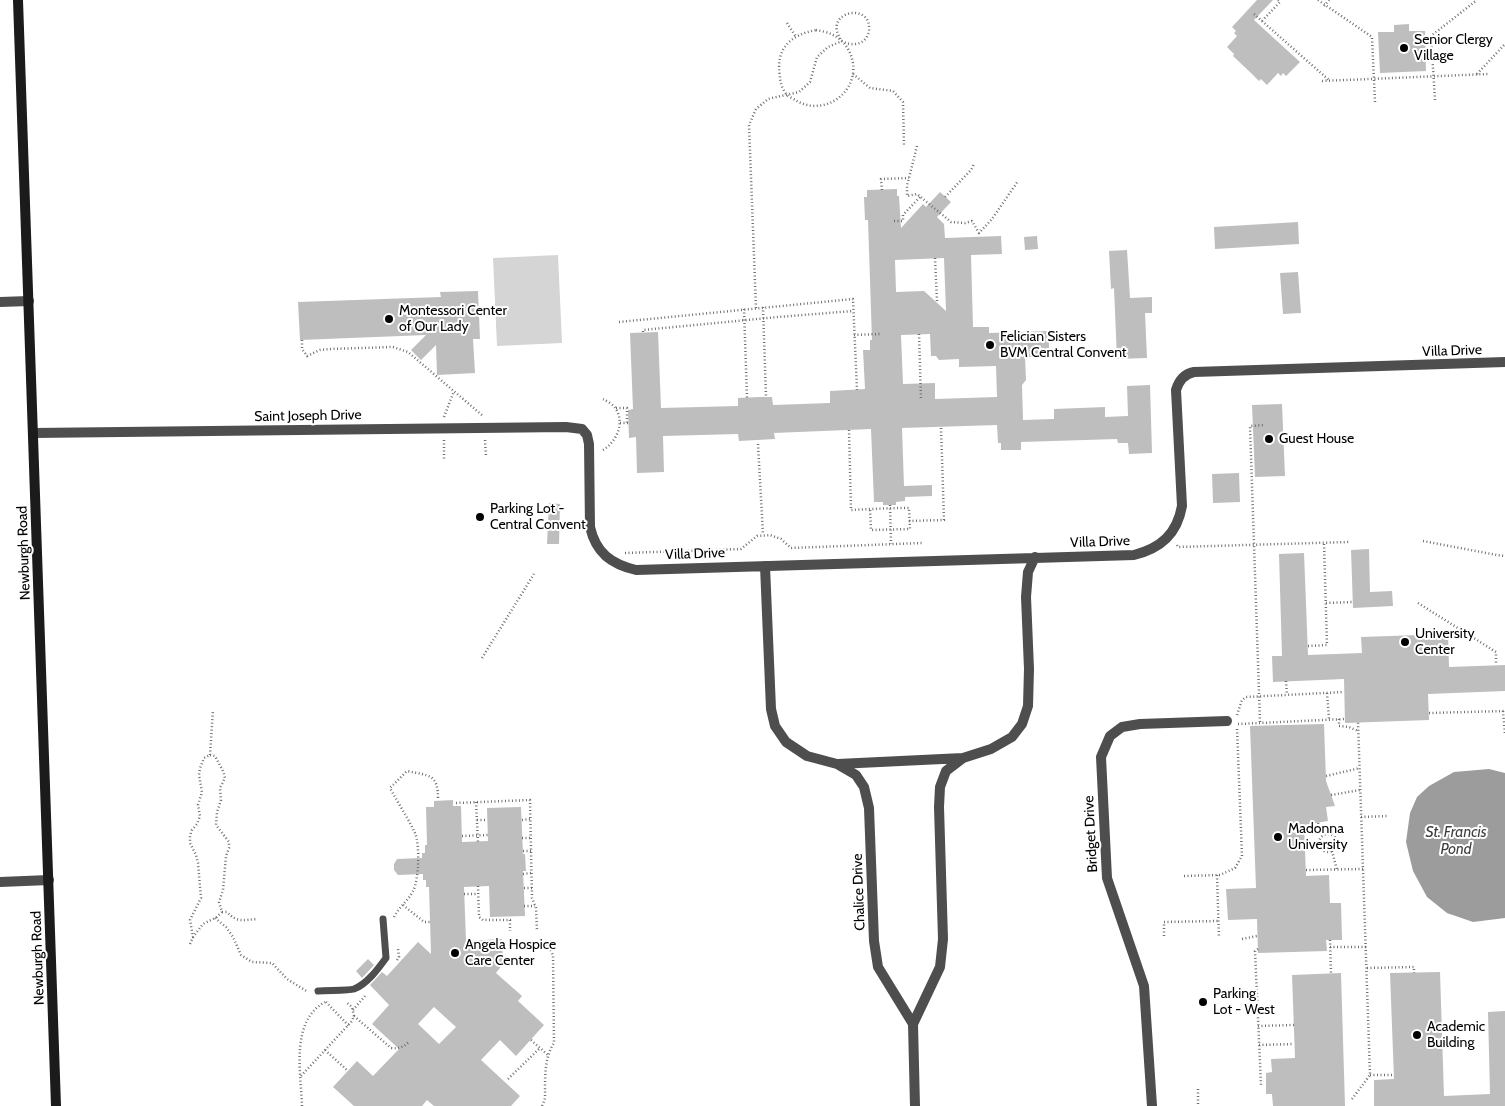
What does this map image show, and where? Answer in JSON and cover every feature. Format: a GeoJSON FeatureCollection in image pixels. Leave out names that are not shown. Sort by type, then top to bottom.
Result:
{"type":"FeatureCollection","features":[{"type":"Feature","properties":{"kind":"main road","name":"Newburgh Road"},"geometry":{"type":"LineString","coordinates":[[18,0],[56,1106]]}},
{"type":"Feature","properties":{"kind":"street"},"geometry":{"type":"LineString","coordinates":[[0,302],[29,301]]}},
{"type":"Feature","properties":{"kind":"street","name":"Villa Drive"},"geometry":{"type":"LineString","coordinates":[[602,553],[609,560],[622,567],[636,570],[1134,555],[1155,548],[1169,536],[1177,524],[1182,506],[1176,390],[1180,380],[1187,374],[1194,372],[1505,362]]}},
{"type":"Feature","properties":{"kind":"street","name":"Saint Joseph Drive"},"geometry":{"type":"LineString","coordinates":[[33,433],[566,427],[582,429],[587,435],[589,444],[590,527],[592,536],[602,553]]}},
{"type":"Feature","properties":{"kind":"street","name":"Chalice Drive"},"geometry":{"type":"LineString","coordinates":[[837,764],[962,758],[991,749],[1012,737],[1022,724],[1028,706],[1027,588],[1028,572],[1035,557]]}},
{"type":"Feature","properties":{"kind":"street","name":"Chalice Drive"},"geometry":{"type":"LineString","coordinates":[[766,566],[771,709],[775,726],[786,742],[807,756],[837,764],[856,775],[864,787],[870,808],[874,941],[878,967],[913,1024]]}},
{"type":"Feature","properties":{"kind":"street","name":"Bridget Drive"},"geometry":{"type":"LineString","coordinates":[[1152,1106],[1144,986],[1107,878],[1101,757],[1110,736],[1122,726],[1232,722]]}},
{"type":"Feature","properties":{"kind":"street","name":"Chalice Drive"},"geometry":{"type":"LineString","coordinates":[[915,1106],[913,1024],[940,967],[943,939],[938,807],[940,787],[946,771],[962,758]]}},
{"type":"Feature","properties":{"kind":"street"},"geometry":{"type":"LineString","coordinates":[[0,882],[49,880]]}},
{"type":"Feature","properties":{"kind":"lane"},"geometry":{"type":"LineString","coordinates":[[316,993],[352,990],[364,984],[386,958],[383,919]]}},
{"type":"Feature","properties":{"kind":"path"},"geometry":{"type":"LineString","coordinates":[[1262,21],[1280,2],[1278,0]]}},
{"type":"Feature","properties":{"kind":"path"},"geometry":{"type":"LineString","coordinates":[[1318,0],[1324,6],[1372,37],[1375,102]]}},
{"type":"Feature","properties":{"kind":"path"},"geometry":{"type":"LineString","coordinates":[[1324,6],[1329,0]]}},
{"type":"Feature","properties":{"kind":"path"},"geometry":{"type":"LineString","coordinates":[[1435,100],[1431,36],[1476,0]]}},
{"type":"Feature","properties":{"kind":"path"},"geometry":{"type":"LineString","coordinates":[[842,41],[831,34],[816,30],[802,33],[790,41],[781,53],[778,68],[780,82],[786,95],[801,103],[815,106],[830,104],[842,95],[851,83],[854,69],[851,54],[842,41],[838,36],[838,23],[846,14],[852,12],[864,17],[868,22],[869,28],[865,40],[854,45],[842,41]]}},
{"type":"Feature","properties":{"kind":"path"},"geometry":{"type":"LineString","coordinates":[[1254,14],[1330,81]]}},
{"type":"Feature","properties":{"kind":"path"},"geometry":{"type":"LineString","coordinates":[[788,23],[796,36]]}},
{"type":"Feature","properties":{"kind":"path"},"geometry":{"type":"LineString","coordinates":[[756,308],[750,125],[756,109],[768,99],[799,92],[810,82],[817,57],[828,47],[842,41]]}},
{"type":"Feature","properties":{"kind":"path"},"geometry":{"type":"LineString","coordinates":[[1477,74],[1505,44]]}},
{"type":"Feature","properties":{"kind":"path"},"geometry":{"type":"LineString","coordinates":[[853,74],[870,88],[893,91],[903,102],[904,145]]}},
{"type":"Feature","properties":{"kind":"path"},"geometry":{"type":"LineString","coordinates":[[1322,81],[1488,74]]}},
{"type":"Feature","properties":{"kind":"path"},"geometry":{"type":"LineString","coordinates":[[917,146],[906,186],[907,196],[917,194],[951,222],[965,223],[972,221],[979,233],[992,219],[1018,181]]}},
{"type":"Feature","properties":{"kind":"path"},"geometry":{"type":"LineString","coordinates":[[945,197],[971,170],[974,164]]}},
{"type":"Feature","properties":{"kind":"path"},"geometry":{"type":"LineString","coordinates":[[882,190],[881,179],[909,178]]}},
{"type":"Feature","properties":{"kind":"path"},"geometry":{"type":"LineString","coordinates":[[894,221],[903,221],[903,215],[920,197]]}},
{"type":"Feature","properties":{"kind":"path"},"geometry":{"type":"LineString","coordinates":[[935,258],[937,301]]}},
{"type":"Feature","properties":{"kind":"path"},"geometry":{"type":"LineString","coordinates":[[619,322],[853,299],[856,390]]}},
{"type":"Feature","properties":{"kind":"path"},"geometry":{"type":"LineString","coordinates":[[763,308],[766,397]]}},
{"type":"Feature","properties":{"kind":"path"},"geometry":{"type":"LineString","coordinates":[[744,309],[747,398]]}},
{"type":"Feature","properties":{"kind":"path"},"geometry":{"type":"LineString","coordinates":[[643,332],[643,330],[763,318],[854,311]]}},
{"type":"Feature","properties":{"kind":"path"},"geometry":{"type":"LineString","coordinates":[[854,335],[880,334]]}},
{"type":"Feature","properties":{"kind":"path"},"geometry":{"type":"LineString","coordinates":[[919,334],[921,399]]}},
{"type":"Feature","properties":{"kind":"path"},"geometry":{"type":"LineString","coordinates":[[302,340],[302,349],[307,356],[320,350],[329,349],[393,348],[408,352],[485,417],[486,457]]}},
{"type":"Feature","properties":{"kind":"path"},"geometry":{"type":"LineString","coordinates":[[603,399],[616,408],[627,408],[628,423],[620,424]]}},
{"type":"Feature","properties":{"kind":"path"},"geometry":{"type":"LineString","coordinates":[[603,450],[611,445],[617,435],[620,424],[616,408]]}},
{"type":"Feature","properties":{"kind":"path"},"geometry":{"type":"LineString","coordinates":[[1260,722],[1250,426],[1264,425]]}},
{"type":"Feature","properties":{"kind":"path"},"geometry":{"type":"LineString","coordinates":[[909,521],[944,520],[940,427]]}},
{"type":"Feature","properties":{"kind":"path"},"geometry":{"type":"LineString","coordinates":[[849,430],[851,510],[890,507],[909,508],[910,529],[870,530],[870,509]]}},
{"type":"Feature","properties":{"kind":"path"},"geometry":{"type":"LineString","coordinates":[[758,444],[762,535]]}},
{"type":"Feature","properties":{"kind":"path"},"geometry":{"type":"LineString","coordinates":[[890,507],[891,544]]}},
{"type":"Feature","properties":{"kind":"path"},"geometry":{"type":"LineString","coordinates":[[602,553],[740,549],[757,536],[762,535],[770,535],[781,539],[791,548],[922,543]]}},
{"type":"Feature","properties":{"kind":"path"},"geometry":{"type":"LineString","coordinates":[[1169,536],[1178,547],[1349,542]]}},
{"type":"Feature","properties":{"kind":"path"},"geometry":{"type":"LineString","coordinates":[[1423,541],[1505,556]]}},
{"type":"Feature","properties":{"kind":"path"},"geometry":{"type":"LineString","coordinates":[[1308,646],[1327,645],[1324,544]]}},
{"type":"Feature","properties":{"kind":"path"},"geometry":{"type":"LineString","coordinates":[[482,658],[534,574]]}},
{"type":"Feature","properties":{"kind":"path"},"geometry":{"type":"LineString","coordinates":[[1326,603],[1353,602]]}},
{"type":"Feature","properties":{"kind":"path"},"geometry":{"type":"LineString","coordinates":[[1418,604],[1496,652],[1496,666]]}},
{"type":"Feature","properties":{"kind":"path"},"geometry":{"type":"LineString","coordinates":[[1286,681],[1287,695]]}},
{"type":"Feature","properties":{"kind":"path"},"geometry":{"type":"LineString","coordinates":[[1184,876],[1220,875],[1235,868],[1242,856],[1232,722],[1242,700],[1246,697],[1344,692]]}},
{"type":"Feature","properties":{"kind":"path"},"geometry":{"type":"LineString","coordinates":[[1327,693],[1329,719]]}},
{"type":"Feature","properties":{"kind":"path"},"geometry":{"type":"LineString","coordinates":[[210,755],[213,710]]}},
{"type":"Feature","properties":{"kind":"path"},"geometry":{"type":"LineString","coordinates":[[1429,713],[1504,711],[1505,734]]}},
{"type":"Feature","properties":{"kind":"path"},"geometry":{"type":"LineString","coordinates":[[1339,719],[1339,726],[1349,727],[1358,731]]}},
{"type":"Feature","properties":{"kind":"path"},"geometry":{"type":"LineString","coordinates":[[1232,722],[1345,719]]}},
{"type":"Feature","properties":{"kind":"path"},"geometry":{"type":"LineString","coordinates":[[1352,1099],[1370,1076],[1358,722]]}},
{"type":"Feature","properties":{"kind":"path"},"geometry":{"type":"LineString","coordinates":[[193,937],[190,920],[201,898],[198,863],[190,843],[190,836],[200,816],[198,805],[202,792],[200,768],[204,758],[210,755],[215,756],[220,763],[225,778],[220,788],[221,800],[216,820],[216,825],[229,842],[223,890],[219,902],[222,912]]}},
{"type":"Feature","properties":{"kind":"path"},"geometry":{"type":"LineString","coordinates":[[1326,776],[1360,768]]}},
{"type":"Feature","properties":{"kind":"path"},"geometry":{"type":"LineString","coordinates":[[393,918],[414,891],[418,877],[416,835],[390,788],[407,771],[427,775],[434,778],[438,784],[438,799]]}},
{"type":"Feature","properties":{"kind":"path"},"geometry":{"type":"LineString","coordinates":[[1331,795],[1360,790]]}},
{"type":"Feature","properties":{"kind":"path"},"geometry":{"type":"LineString","coordinates":[[456,803],[530,800],[532,898],[535,906],[537,930]]}},
{"type":"Feature","properties":{"kind":"path"},"geometry":{"type":"LineString","coordinates":[[476,802],[478,842]]}},
{"type":"Feature","properties":{"kind":"path"},"geometry":{"type":"LineString","coordinates":[[1361,817],[1388,816]]}},
{"type":"Feature","properties":{"kind":"path"},"geometry":{"type":"LineString","coordinates":[[477,820],[487,820]]}},
{"type":"Feature","properties":{"kind":"path"},"geometry":{"type":"LineString","coordinates":[[522,820],[530,820]]}},
{"type":"Feature","properties":{"kind":"path"},"geometry":{"type":"LineString","coordinates":[[1318,823],[1324,836]]}},
{"type":"Feature","properties":{"kind":"path"},"geometry":{"type":"LineString","coordinates":[[462,836],[488,835]]}},
{"type":"Feature","properties":{"kind":"path"},"geometry":{"type":"LineString","coordinates":[[1330,835],[1336,839],[1336,846],[1332,851],[1325,852],[1320,848],[1319,841],[1324,836],[1330,835]]}},
{"type":"Feature","properties":{"kind":"path"},"geometry":{"type":"LineString","coordinates":[[522,838],[531,838]]}},
{"type":"Feature","properties":{"kind":"path"},"geometry":{"type":"LineString","coordinates":[[523,851],[531,851]]}},
{"type":"Feature","properties":{"kind":"path"},"geometry":{"type":"LineString","coordinates":[[1332,851],[1337,870]]}},
{"type":"Feature","properties":{"kind":"path"},"geometry":{"type":"LineString","coordinates":[[1306,870],[1363,869]]}},
{"type":"Feature","properties":{"kind":"path"},"geometry":{"type":"LineString","coordinates":[[523,874],[532,873]]}},
{"type":"Feature","properties":{"kind":"path"},"geometry":{"type":"LineString","coordinates":[[1217,875],[1219,938]]}},
{"type":"Feature","properties":{"kind":"path"},"geometry":{"type":"LineString","coordinates":[[478,886],[479,917],[483,920],[510,920],[510,931]]}},
{"type":"Feature","properties":{"kind":"path"},"geometry":{"type":"LineString","coordinates":[[524,888],[532,888]]}},
{"type":"Feature","properties":{"kind":"path"},"geometry":{"type":"LineString","coordinates":[[464,894],[478,894]]}},
{"type":"Feature","properties":{"kind":"path"},"geometry":{"type":"LineString","coordinates":[[403,904],[424,922],[430,922]]}},
{"type":"Feature","properties":{"kind":"path"},"geometry":{"type":"LineString","coordinates":[[524,906],[535,906]]}},
{"type":"Feature","properties":{"kind":"path"},"geometry":{"type":"LineString","coordinates":[[190,944],[203,924],[222,912],[227,912],[238,920],[257,919]]}},
{"type":"Feature","properties":{"kind":"path"},"geometry":{"type":"LineString","coordinates":[[215,918],[226,927],[241,955],[252,962],[272,963],[287,979],[316,993]]}},
{"type":"Feature","properties":{"kind":"path"},"geometry":{"type":"LineString","coordinates":[[1164,936],[1164,922],[1219,922]]}},
{"type":"Feature","properties":{"kind":"path"},"geometry":{"type":"LineString","coordinates":[[1242,939],[1257,936]]}},
{"type":"Feature","properties":{"kind":"path"},"geometry":{"type":"LineString","coordinates":[[1330,940],[1331,974]]}},
{"type":"Feature","properties":{"kind":"path"},"geometry":{"type":"LineString","coordinates":[[393,965],[399,957],[396,943]]}},
{"type":"Feature","properties":{"kind":"path"},"geometry":{"type":"LineString","coordinates":[[542,945],[549,947],[553,955],[554,1043],[548,1055],[545,1071],[546,1099],[542,1106]]}},
{"type":"Feature","properties":{"kind":"path"},"geometry":{"type":"LineString","coordinates":[[1330,948],[1366,947]]}},
{"type":"Feature","properties":{"kind":"path"},"geometry":{"type":"LineString","coordinates":[[1258,949],[1255,951],[1261,1085]]}},
{"type":"Feature","properties":{"kind":"path"},"geometry":{"type":"LineString","coordinates":[[1367,968],[1414,967],[1414,973]]}},
{"type":"Feature","properties":{"kind":"path"},"geometry":{"type":"LineString","coordinates":[[353,1010],[369,993]]}},
{"type":"Feature","properties":{"kind":"path"},"geometry":{"type":"LineString","coordinates":[[320,999],[327,1001],[349,1026]]}},
{"type":"Feature","properties":{"kind":"path"},"geometry":{"type":"LineString","coordinates":[[302,1106],[301,1035],[308,1018],[318,1006],[327,1001]]}},
{"type":"Feature","properties":{"kind":"path"},"geometry":{"type":"LineString","coordinates":[[301,1076],[349,1026],[354,1016],[352,1006],[345,1001]]}},
{"type":"Feature","properties":{"kind":"path"},"geometry":{"type":"LineString","coordinates":[[354,1016],[391,1048],[398,1049],[409,1042]]}},
{"type":"Feature","properties":{"kind":"path"},"geometry":{"type":"LineString","coordinates":[[1258,1026],[1294,1026]]}},
{"type":"Feature","properties":{"kind":"path"},"geometry":{"type":"LineString","coordinates":[[531,1040],[548,1055]]}},
{"type":"Feature","properties":{"kind":"path"},"geometry":{"type":"LineString","coordinates":[[1259,1045],[1294,1044]]}},
{"type":"Feature","properties":{"kind":"path"},"geometry":{"type":"LineString","coordinates":[[508,1079],[540,1048]]}},
{"type":"Feature","properties":{"kind":"path"},"geometry":{"type":"LineString","coordinates":[[325,1050],[348,1071]]}},
{"type":"Feature","properties":{"kind":"path"},"geometry":{"type":"LineString","coordinates":[[1370,1076],[1394,1075]]}},
{"type":"Feature","properties":{"kind":"path"},"geometry":{"type":"LineString","coordinates":[[1198,1089],[1198,1106]]}},
{"type":"Feature","properties":{"kind":"shaded area"},"geometry":{"type":"Polygon","coordinates":[[[558,255],[562,343],[497,346],[493,258],[558,255]]]}},
{"type":"Feature","properties":{"kind":"water","name":"St. Francis Pond"},"geometry":{"type":"Polygon","coordinates":[[[1489,769],[1505,773],[1505,918],[1473,922],[1447,913],[1427,897],[1413,871],[1406,842],[1410,813],[1417,797],[1429,786],[1454,772],[1489,769]]]}},
{"type":"Feature","properties":{"kind":"building"},"geometry":{"type":"Polygon","coordinates":[[[1257,0],[1273,0],[1254,20],[1300,62],[1286,76],[1283,73],[1281,76],[1278,73],[1267,85],[1261,79],[1259,81],[1233,56],[1234,54],[1227,47],[1237,36],[1234,33],[1236,31],[1232,27],[1257,0]]]}},
{"type":"Feature","properties":{"kind":"building","name":"Senior Clergy Village"},"geometry":{"type":"Polygon","coordinates":[[[1409,24],[1409,31],[1425,31],[1426,71],[1380,73],[1378,32],[1394,32],[1394,25],[1409,24]]]}},
{"type":"Feature","properties":{"kind":"building","name":"Felician Sisters BVM Central Convent"},"geometry":{"type":"Polygon","coordinates":[[[897,189],[901,228],[923,204],[926,207],[940,192],[951,202],[937,217],[944,224],[945,238],[1001,236],[1002,254],[971,255],[973,327],[989,327],[989,333],[1049,331],[1049,353],[1045,353],[1045,357],[1025,357],[1026,380],[1022,385],[1023,420],[1054,419],[1054,409],[1105,407],[1105,417],[1128,416],[1127,386],[1150,385],[1152,453],[1129,454],[1128,443],[1118,443],[1117,439],[1021,442],[1021,450],[1001,450],[1001,443],[998,443],[997,425],[902,428],[904,486],[932,485],[932,496],[905,497],[905,501],[896,502],[896,505],[883,505],[883,502],[874,502],[871,429],[774,433],[775,439],[739,441],[738,434],[663,436],[664,472],[637,473],[636,437],[629,438],[628,410],[633,409],[630,333],[658,332],[661,408],[738,406],[738,398],[760,397],[772,397],[773,405],[830,403],[830,391],[865,389],[863,350],[870,350],[870,340],[872,340],[868,220],[865,220],[864,197],[867,197],[867,190],[897,189]],[[944,258],[895,260],[896,292],[924,291],[946,311],[944,258]],[[930,334],[901,335],[903,384],[935,383],[935,399],[997,397],[996,366],[959,367],[959,359],[939,360],[936,356],[931,356],[930,334]]]}},
{"type":"Feature","properties":{"kind":"building"},"geometry":{"type":"Polygon","coordinates":[[[1298,222],[1299,244],[1215,249],[1214,227],[1298,222]]]}},
{"type":"Feature","properties":{"kind":"building"},"geometry":{"type":"Polygon","coordinates":[[[1037,236],[1038,249],[1025,250],[1024,237],[1037,236]]]}},
{"type":"Feature","properties":{"kind":"building"},"geometry":{"type":"Polygon","coordinates":[[[1127,250],[1130,298],[1152,297],[1152,313],[1145,313],[1147,358],[1117,359],[1114,288],[1111,289],[1109,251],[1127,250]]]}},
{"type":"Feature","properties":{"kind":"building"},"geometry":{"type":"Polygon","coordinates":[[[1298,272],[1301,313],[1283,314],[1280,273],[1298,272]]]}},
{"type":"Feature","properties":{"kind":"building","name":"Montessori Center of Our Lady"},"geometry":{"type":"Polygon","coordinates":[[[478,291],[480,339],[473,339],[475,373],[437,375],[436,345],[421,360],[411,350],[426,335],[300,340],[298,302],[441,297],[440,292],[478,291]]]}},
{"type":"Feature","properties":{"kind":"building","name":"Guest House"},"geometry":{"type":"Polygon","coordinates":[[[1282,404],[1285,476],[1255,477],[1252,405],[1282,404]]]}},
{"type":"Feature","properties":{"kind":"building"},"geometry":{"type":"Polygon","coordinates":[[[1239,473],[1240,502],[1213,503],[1212,474],[1239,473]]]}},
{"type":"Feature","properties":{"kind":"building"},"geometry":{"type":"Polygon","coordinates":[[[549,503],[560,504],[559,544],[547,544],[549,503]]]}},
{"type":"Feature","properties":{"kind":"building"},"geometry":{"type":"Polygon","coordinates":[[[1369,549],[1370,592],[1392,591],[1393,606],[1353,608],[1351,550],[1369,549]]]}},
{"type":"Feature","properties":{"kind":"building","name":"University Center"},"geometry":{"type":"Polygon","coordinates":[[[1304,553],[1308,655],[1362,653],[1361,637],[1448,634],[1449,667],[1505,665],[1505,691],[1428,694],[1429,720],[1345,723],[1344,679],[1273,682],[1272,656],[1282,656],[1279,554],[1304,553]]]}},
{"type":"Feature","properties":{"kind":"building"},"geometry":{"type":"Polygon","coordinates":[[[1324,724],[1326,781],[1335,806],[1326,807],[1328,821],[1304,825],[1306,876],[1329,875],[1330,903],[1341,903],[1342,940],[1326,940],[1327,951],[1258,953],[1257,919],[1228,920],[1226,889],[1256,888],[1250,726],[1324,724]]]}},
{"type":"Feature","properties":{"kind":"building","name":"Angela Hospice Care Center"},"geometry":{"type":"Polygon","coordinates":[[[453,800],[453,806],[461,806],[462,842],[488,841],[487,808],[521,807],[523,854],[525,854],[526,871],[523,871],[525,916],[490,917],[489,886],[464,887],[466,941],[502,939],[503,964],[496,973],[522,996],[518,1001],[544,1025],[516,1056],[500,1040],[481,1060],[520,1096],[511,1106],[434,1106],[427,1100],[422,1106],[354,1106],[333,1087],[357,1061],[373,1076],[399,1049],[372,1024],[389,1005],[370,985],[382,972],[387,976],[418,942],[431,954],[429,887],[426,887],[426,880],[423,880],[423,874],[398,875],[394,870],[394,864],[397,859],[422,858],[422,853],[425,853],[425,845],[427,845],[426,807],[434,807],[434,801],[453,800]],[[434,1007],[418,1024],[439,1044],[456,1027],[434,1007]]]}},
{"type":"Feature","properties":{"kind":"building"},"geometry":{"type":"Polygon","coordinates":[[[368,959],[374,965],[362,978],[356,971],[368,959]]]}},
{"type":"Feature","properties":{"kind":"building"},"geometry":{"type":"Polygon","coordinates":[[[1440,972],[1444,1096],[1490,1094],[1488,1012],[1505,1011],[1505,1106],[1374,1106],[1374,1080],[1394,1079],[1390,973],[1440,972]]]}},
{"type":"Feature","properties":{"kind":"building"},"geometry":{"type":"Polygon","coordinates":[[[1341,973],[1345,1106],[1273,1106],[1272,1094],[1266,1094],[1266,1073],[1272,1072],[1271,1059],[1295,1058],[1292,975],[1341,973]]]}},
{"type":"Feature","properties":{"kind":"place","name":"Senior Clergy Village"},"geometry":{"type":"Point","coordinates":[1404,48]}},
{"type":"Feature","properties":{"kind":"place","name":"Montessori Center of Our Lady"},"geometry":{"type":"Point","coordinates":[389,319]}},
{"type":"Feature","properties":{"kind":"place","name":"Felician Sisters BVM Central Convent"},"geometry":{"type":"Point","coordinates":[990,345]}},
{"type":"Feature","properties":{"kind":"place","name":"Guest House"},"geometry":{"type":"Point","coordinates":[1269,439]}},
{"type":"Feature","properties":{"kind":"place","name":"Parking Lot - Central Convent"},"geometry":{"type":"Point","coordinates":[480,517]}},
{"type":"Feature","properties":{"kind":"place","name":"University Center"},"geometry":{"type":"Point","coordinates":[1405,642]}},
{"type":"Feature","properties":{"kind":"place","name":"Madonna University"},"geometry":{"type":"Point","coordinates":[1278,837]}},
{"type":"Feature","properties":{"kind":"place","name":"Angela Hospice Care Center"},"geometry":{"type":"Point","coordinates":[455,953]}},
{"type":"Feature","properties":{"kind":"place","name":"Parking Lot - West"},"geometry":{"type":"Point","coordinates":[1203,1002]}},
{"type":"Feature","properties":{"kind":"place","name":"Academic Building"},"geometry":{"type":"Point","coordinates":[1417,1035]}}]}
